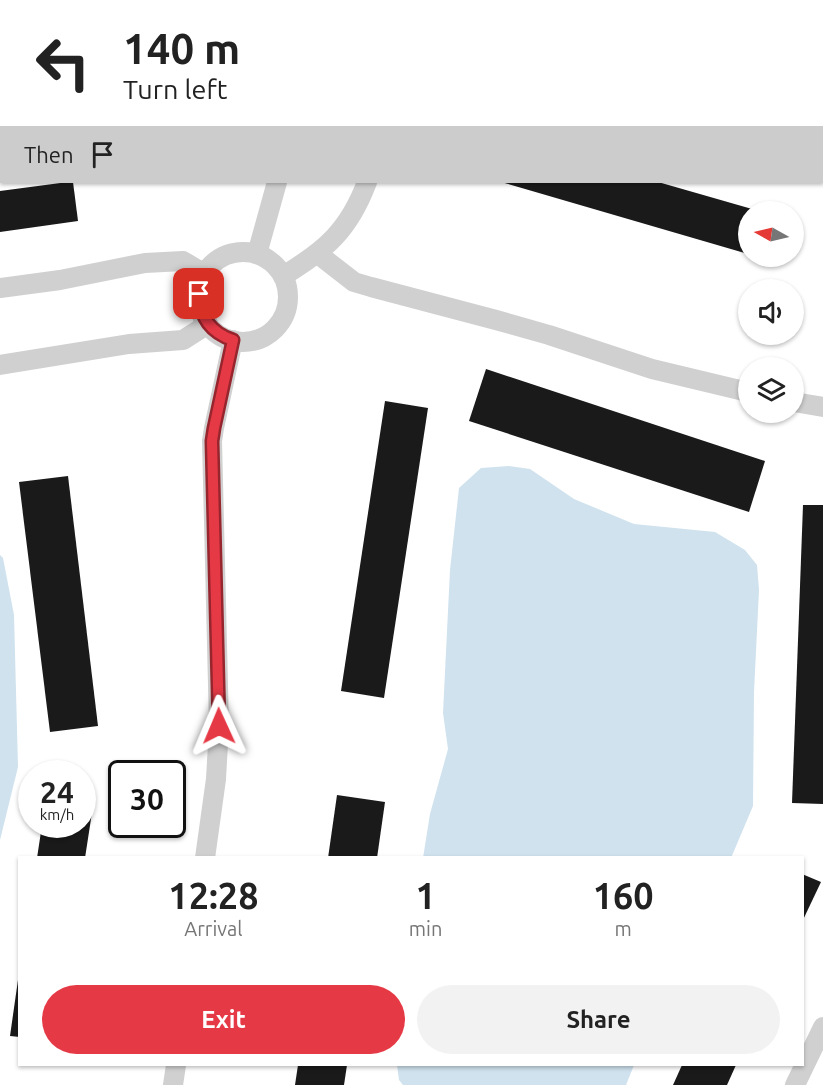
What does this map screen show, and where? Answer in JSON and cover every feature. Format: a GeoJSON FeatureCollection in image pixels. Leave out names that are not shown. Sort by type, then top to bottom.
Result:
{"type":"FeatureCollection","features":[{"type":"Feature","properties":{"kind":"street"},"geometry":{"type":"LineString","coordinates":[[257,254],[277,183]]}},
{"type":"Feature","properties":{"kind":"street"},"geometry":{"type":"LineString","coordinates":[[283,276],[318,254],[332,241],[357,205],[367,183]]}},
{"type":"Feature","properties":{"kind":"street"},"geometry":{"type":"LineString","coordinates":[[247,252],[257,254],[272,262],[283,276],[288,298],[282,320],[266,336],[255,340],[244,342],[224,337],[208,324],[203,315],[199,305],[201,283],[211,266],[228,255],[247,252]]}},
{"type":"Feature","properties":{"kind":"street"},"geometry":{"type":"LineString","coordinates":[[318,254],[354,282],[517,326],[652,369],[738,390]]}},
{"type":"Feature","properties":{"kind":"street"},"geometry":{"type":"LineString","coordinates":[[0,288],[60,280],[145,263],[183,261],[205,274]]}},
{"type":"Feature","properties":{"kind":"street"},"geometry":{"type":"LineString","coordinates":[[0,365],[129,344],[183,340],[208,324]]}},
{"type":"Feature","properties":{"kind":"street"},"geometry":{"type":"LineString","coordinates":[[205,856],[216,779],[219,726],[212,441],[233,340]]}},
{"type":"Feature","properties":{"kind":"street"},"geometry":{"type":"LineString","coordinates":[[804,404],[823,407]]}},
{"type":"Feature","properties":{"kind":"street"},"geometry":{"type":"LineString","coordinates":[[795,1085],[823,1027]]}},
{"type":"Feature","properties":{"kind":"street"},"geometry":{"type":"LineString","coordinates":[[173,1085],[176,1066]]}},
{"type":"Feature","properties":{"kind":"water"},"geometry":{"type":"Polygon","coordinates":[[[509,466],[530,469],[574,499],[634,524],[715,532],[745,550],[757,565],[759,590],[754,692],[753,806],[732,856],[423,856],[430,814],[448,749],[443,713],[450,570],[459,488],[481,468],[509,466]]]}},
{"type":"Feature","properties":{"kind":"water"},"geometry":{"type":"Polygon","coordinates":[[[0,555],[3,558],[14,615],[18,767],[0,840],[0,555]]]}},
{"type":"Feature","properties":{"kind":"water"},"geometry":{"type":"Polygon","coordinates":[[[397,1066],[634,1066],[626,1085],[403,1085],[399,1080],[397,1066]]]}},
{"type":"Feature","properties":{"kind":"building"},"geometry":{"type":"Polygon","coordinates":[[[73,183],[78,221],[0,232],[0,191],[73,183]]]}},
{"type":"Feature","properties":{"kind":"building"},"geometry":{"type":"Polygon","coordinates":[[[504,183],[661,183],[738,205],[738,251],[504,183]]]}},
{"type":"Feature","properties":{"kind":"building"},"geometry":{"type":"Polygon","coordinates":[[[486,369],[765,461],[749,512],[469,421],[486,369]]]}},
{"type":"Feature","properties":{"kind":"building"},"geometry":{"type":"Polygon","coordinates":[[[385,401],[428,408],[384,698],[341,691],[385,401]]]}},
{"type":"Feature","properties":{"kind":"building"},"geometry":{"type":"Polygon","coordinates":[[[68,476],[98,726],[50,732],[19,482],[68,476]]]}},
{"type":"Feature","properties":{"kind":"building"},"geometry":{"type":"Polygon","coordinates":[[[803,505],[823,505],[823,804],[792,803],[803,505]]]}},
{"type":"Feature","properties":{"kind":"building"},"geometry":{"type":"Polygon","coordinates":[[[337,795],[385,802],[377,856],[328,856],[337,795]]]}},
{"type":"Feature","properties":{"kind":"building"},"geometry":{"type":"Polygon","coordinates":[[[40,838],[88,838],[85,856],[37,856],[40,838]]]}},
{"type":"Feature","properties":{"kind":"building"},"geometry":{"type":"Polygon","coordinates":[[[804,875],[821,882],[804,918],[804,875]]]}},
{"type":"Feature","properties":{"kind":"building"},"geometry":{"type":"Polygon","coordinates":[[[18,980],[18,1037],[10,1036],[18,980]]]}},
{"type":"Feature","properties":{"kind":"building"},"geometry":{"type":"Polygon","coordinates":[[[298,1066],[347,1066],[344,1085],[295,1085],[298,1066]]]}},
{"type":"Feature","properties":{"kind":"building"},"geometry":{"type":"Polygon","coordinates":[[[682,1066],[736,1066],[727,1085],[673,1085],[682,1066]]]}},
{"type":"Feature","properties":{"kind":"route"},"geometry":{"type":"LineString","coordinates":[[199,294],[199,305],[208,324],[215,332],[233,340],[212,441],[219,726]]}}]}
